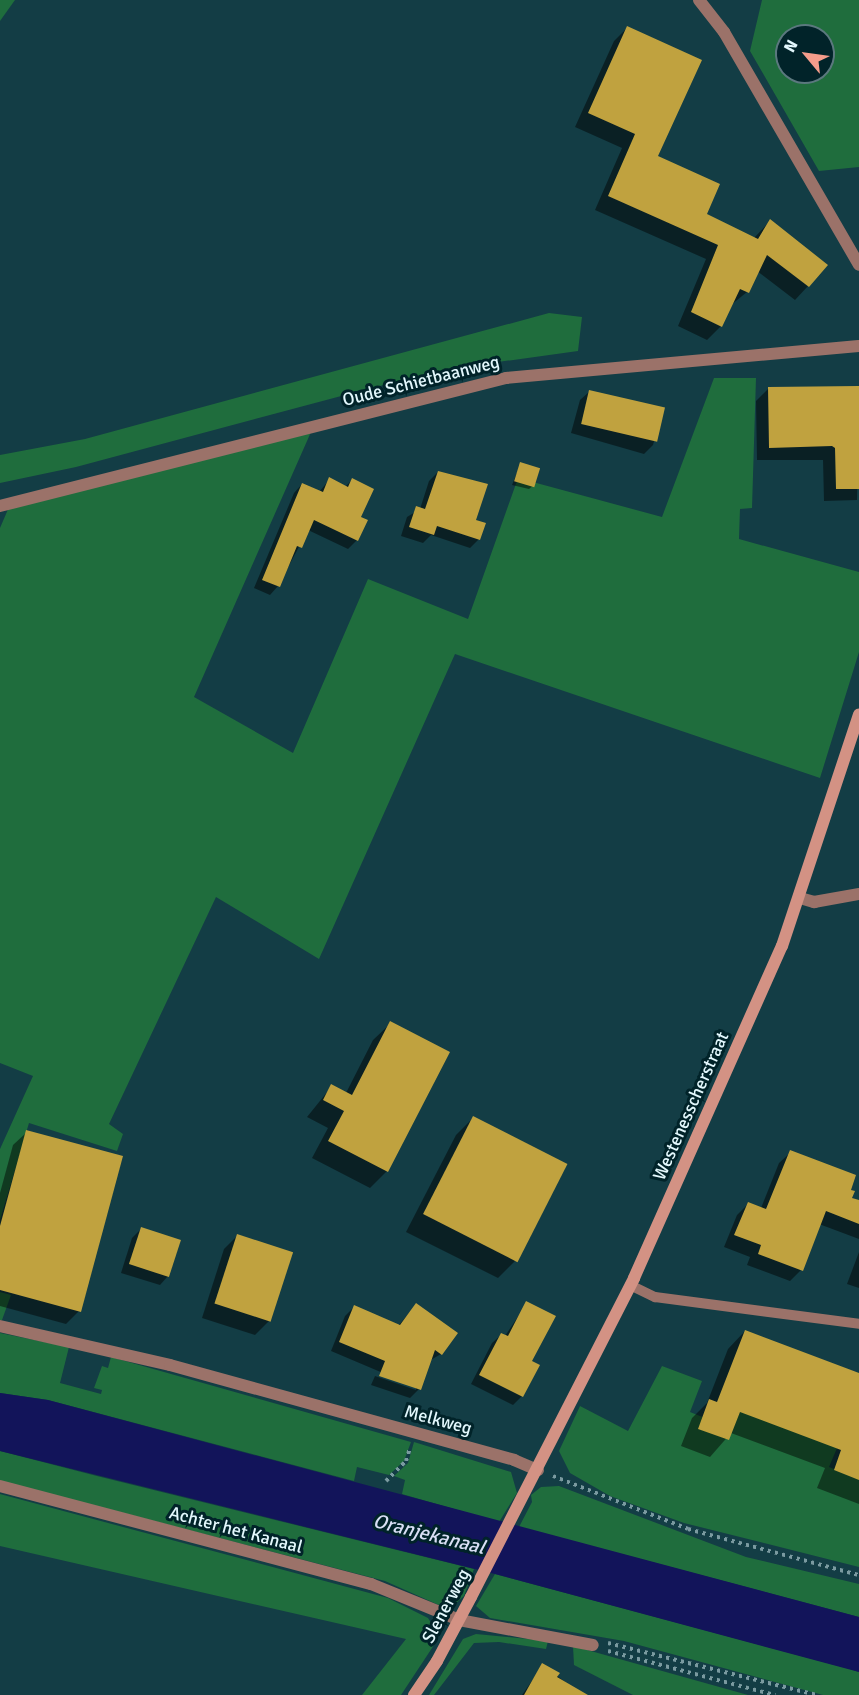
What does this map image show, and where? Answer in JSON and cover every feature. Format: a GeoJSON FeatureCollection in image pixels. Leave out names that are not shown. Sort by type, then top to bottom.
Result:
{"type":"FeatureCollection","features":[{"type":"Feature","properties":{"kind":"street"},"geometry":{"type":"LineString","coordinates":[[699,0],[724,32],[859,264]]}},
{"type":"Feature","properties":{"kind":"street","name":"Oude Schietbaanweg"},"geometry":{"type":"LineString","coordinates":[[0,506],[506,378],[859,346]]}},
{"type":"Feature","properties":{"kind":"street","name":"Westenesscherstraat"},"geometry":{"type":"LineString","coordinates":[[523,1499],[630,1285],[800,898],[859,714]]}},
{"type":"Feature","properties":{"kind":"street"},"geometry":{"type":"LineString","coordinates":[[800,898],[814,902],[859,894]]}},
{"type":"Feature","properties":{"kind":"street","name":"Melkweg"},"geometry":{"type":"LineString","coordinates":[[0,1326],[170,1365],[415,1433],[538,1470]]}},
{"type":"Feature","properties":{"kind":"street","name":"Achter het Kanaal"},"geometry":{"type":"LineString","coordinates":[[0,1486],[371,1584],[459,1620],[593,1645]]}},
{"type":"Feature","properties":{"kind":"street","name":"Slenerweg"},"geometry":{"type":"LineString","coordinates":[[414,1695],[459,1620],[523,1499]]}},
{"type":"Feature","properties":{"kind":"lane"},"geometry":{"type":"LineString","coordinates":[[630,1285],[656,1297],[859,1324]]}},
{"type":"Feature","properties":{"kind":"path"},"geometry":{"type":"LineString","coordinates":[[386,1481],[406,1461],[415,1433]]}},
{"type":"Feature","properties":{"kind":"path"},"geometry":{"type":"LineString","coordinates":[[538,1470],[688,1529],[859,1575]]}},
{"type":"Feature","properties":{"kind":"path"},"geometry":{"type":"LineString","coordinates":[[593,1645],[775,1695]]}},
{"type":"Feature","properties":{"kind":"path"},"geometry":{"type":"LineString","coordinates":[[593,1645],[628,1645],[816,1695]]}},
{"type":"Feature","properties":{"kind":"green space"},"geometry":{"type":"Polygon","coordinates":[[[0,0],[15,0],[0,21],[0,0]]]}},
{"type":"Feature","properties":{"kind":"green space"},"geometry":{"type":"Polygon","coordinates":[[[762,0],[859,0],[859,167],[819,171],[750,51],[762,0]]]}},
{"type":"Feature","properties":{"kind":"green space"},"geometry":{"type":"Polygon","coordinates":[[[549,313],[582,317],[578,351],[469,366],[375,387],[76,467],[0,483],[0,455],[85,439],[549,313]]]}},
{"type":"Feature","properties":{"kind":"green space"},"geometry":{"type":"Polygon","coordinates":[[[714,378],[756,378],[752,508],[740,509],[739,539],[859,572],[859,652],[820,778],[455,654],[319,959],[216,897],[109,1124],[123,1134],[117,1151],[29,1123],[0,1220],[0,1149],[33,1076],[0,1063],[0,528],[9,507],[311,432],[194,697],[293,753],[368,579],[468,619],[518,478],[662,517],[714,378]]]}},
{"type":"Feature","properties":{"kind":"green space"},"geometry":{"type":"Polygon","coordinates":[[[0,1292],[11,1295],[2,1320],[0,1320],[0,1292]]]}},
{"type":"Feature","properties":{"kind":"green space"},"geometry":{"type":"Polygon","coordinates":[[[0,1333],[69,1347],[60,1383],[101,1394],[102,1390],[94,1388],[102,1366],[108,1368],[111,1357],[411,1442],[404,1461],[389,1475],[357,1467],[354,1481],[48,1400],[0,1393],[0,1333]]]}},
{"type":"Feature","properties":{"kind":"green space"},"geometry":{"type":"Polygon","coordinates":[[[662,1366],[702,1381],[690,1412],[715,1422],[726,1396],[840,1441],[829,1467],[859,1479],[859,1567],[684,1523],[610,1496],[570,1473],[559,1451],[580,1406],[628,1431],[662,1366]]]}},
{"type":"Feature","properties":{"kind":"green space"},"geometry":{"type":"Polygon","coordinates":[[[414,1442],[511,1472],[517,1493],[499,1522],[402,1494],[405,1480],[394,1476],[408,1463],[414,1442]]]}},
{"type":"Feature","properties":{"kind":"green space"},"geometry":{"type":"Polygon","coordinates":[[[0,1451],[474,1569],[464,1596],[453,1606],[441,1606],[385,1581],[0,1481],[0,1451]]]}},
{"type":"Feature","properties":{"kind":"green space"},"geometry":{"type":"Polygon","coordinates":[[[559,1486],[746,1557],[859,1584],[859,1617],[519,1527],[532,1502],[531,1495],[541,1487],[559,1486]]]}},
{"type":"Feature","properties":{"kind":"green space"},"geometry":{"type":"Polygon","coordinates":[[[0,1494],[388,1598],[428,1618],[437,1632],[436,1642],[401,1695],[362,1695],[406,1639],[0,1546],[0,1494]]]}},
{"type":"Feature","properties":{"kind":"green space"},"geometry":{"type":"Polygon","coordinates":[[[495,1574],[850,1669],[859,1672],[859,1695],[823,1695],[624,1641],[490,1618],[476,1606],[495,1574]]]}},
{"type":"Feature","properties":{"kind":"green space"},"geometry":{"type":"Polygon","coordinates":[[[476,1634],[548,1641],[546,1649],[499,1642],[474,1643],[434,1695],[429,1695],[463,1639],[476,1634]]]}},
{"type":"Feature","properties":{"kind":"green space"},"geometry":{"type":"Polygon","coordinates":[[[573,1646],[748,1695],[633,1695],[574,1665],[573,1646]]]}},
{"type":"Feature","properties":{"kind":"water","name":"Oranjekanaal"},"geometry":{"type":"Polygon","coordinates":[[[0,1393],[48,1400],[859,1617],[859,1672],[495,1574],[0,1451],[0,1393]]]}},
{"type":"Feature","properties":{"kind":"building"},"geometry":{"type":"Polygon","coordinates":[[[627,26],[702,60],[658,156],[720,184],[707,214],[758,239],[770,219],[828,265],[809,287],[767,255],[749,293],[740,289],[722,327],[691,312],[718,245],[608,196],[635,134],[588,113],[627,26]]]}},
{"type":"Feature","properties":{"kind":"building"},"geometry":{"type":"Polygon","coordinates":[[[859,386],[859,489],[836,489],[835,448],[832,446],[769,448],[768,387],[859,386]]]}},
{"type":"Feature","properties":{"kind":"building"},"geometry":{"type":"Polygon","coordinates":[[[589,390],[665,408],[657,442],[581,424],[589,390]]]}},
{"type":"Feature","properties":{"kind":"building"},"geometry":{"type":"Polygon","coordinates":[[[520,462],[540,468],[534,487],[514,481],[520,462]]]}},
{"type":"Feature","properties":{"kind":"building"},"geometry":{"type":"Polygon","coordinates":[[[438,471],[488,484],[476,520],[486,523],[480,540],[437,526],[434,535],[409,527],[416,506],[425,509],[438,471]]]}},
{"type":"Feature","properties":{"kind":"building"},"geometry":{"type":"Polygon","coordinates":[[[329,477],[348,487],[352,478],[374,489],[361,517],[368,520],[358,541],[314,520],[302,548],[297,546],[280,587],[262,580],[302,483],[323,492],[329,477]]]}},
{"type":"Feature","properties":{"kind":"building"},"geometry":{"type":"Polygon","coordinates":[[[390,1021],[450,1052],[388,1172],[328,1141],[344,1111],[323,1100],[331,1084],[352,1095],[390,1021]]]}},
{"type":"Feature","properties":{"kind":"building"},"geometry":{"type":"Polygon","coordinates":[[[473,1116],[567,1164],[518,1262],[423,1214],[473,1116]]]}},
{"type":"Feature","properties":{"kind":"building"},"geometry":{"type":"Polygon","coordinates":[[[26,1130],[123,1156],[81,1312],[0,1290],[0,1226],[26,1130]]]}},
{"type":"Feature","properties":{"kind":"building"},"geometry":{"type":"Polygon","coordinates":[[[790,1150],[856,1175],[851,1190],[855,1191],[852,1198],[859,1200],[859,1224],[826,1211],[803,1271],[758,1254],[761,1245],[734,1235],[748,1202],[766,1209],[790,1150]]]}},
{"type":"Feature","properties":{"kind":"building"},"geometry":{"type":"Polygon","coordinates":[[[141,1227],[181,1240],[169,1277],[129,1264],[141,1227]]]}},
{"type":"Feature","properties":{"kind":"building"},"geometry":{"type":"Polygon","coordinates":[[[237,1234],[293,1252],[271,1322],[214,1303],[237,1234]]]}},
{"type":"Feature","properties":{"kind":"building"},"geometry":{"type":"Polygon","coordinates":[[[526,1301],[556,1316],[532,1361],[540,1365],[523,1397],[479,1375],[501,1333],[508,1336],[526,1301]]]}},
{"type":"Feature","properties":{"kind":"building"},"geometry":{"type":"Polygon","coordinates":[[[416,1303],[458,1333],[442,1355],[435,1350],[421,1390],[379,1376],[385,1361],[339,1342],[354,1305],[400,1325],[416,1303]]]}},
{"type":"Feature","properties":{"kind":"building"},"geometry":{"type":"Polygon","coordinates":[[[745,1330],[859,1373],[859,1480],[834,1470],[841,1450],[740,1412],[729,1440],[698,1429],[709,1399],[717,1402],[745,1330]]]}},
{"type":"Feature","properties":{"kind":"building"},"geometry":{"type":"Polygon","coordinates":[[[542,1663],[560,1673],[557,1677],[588,1695],[524,1695],[542,1663]]]}}]}
